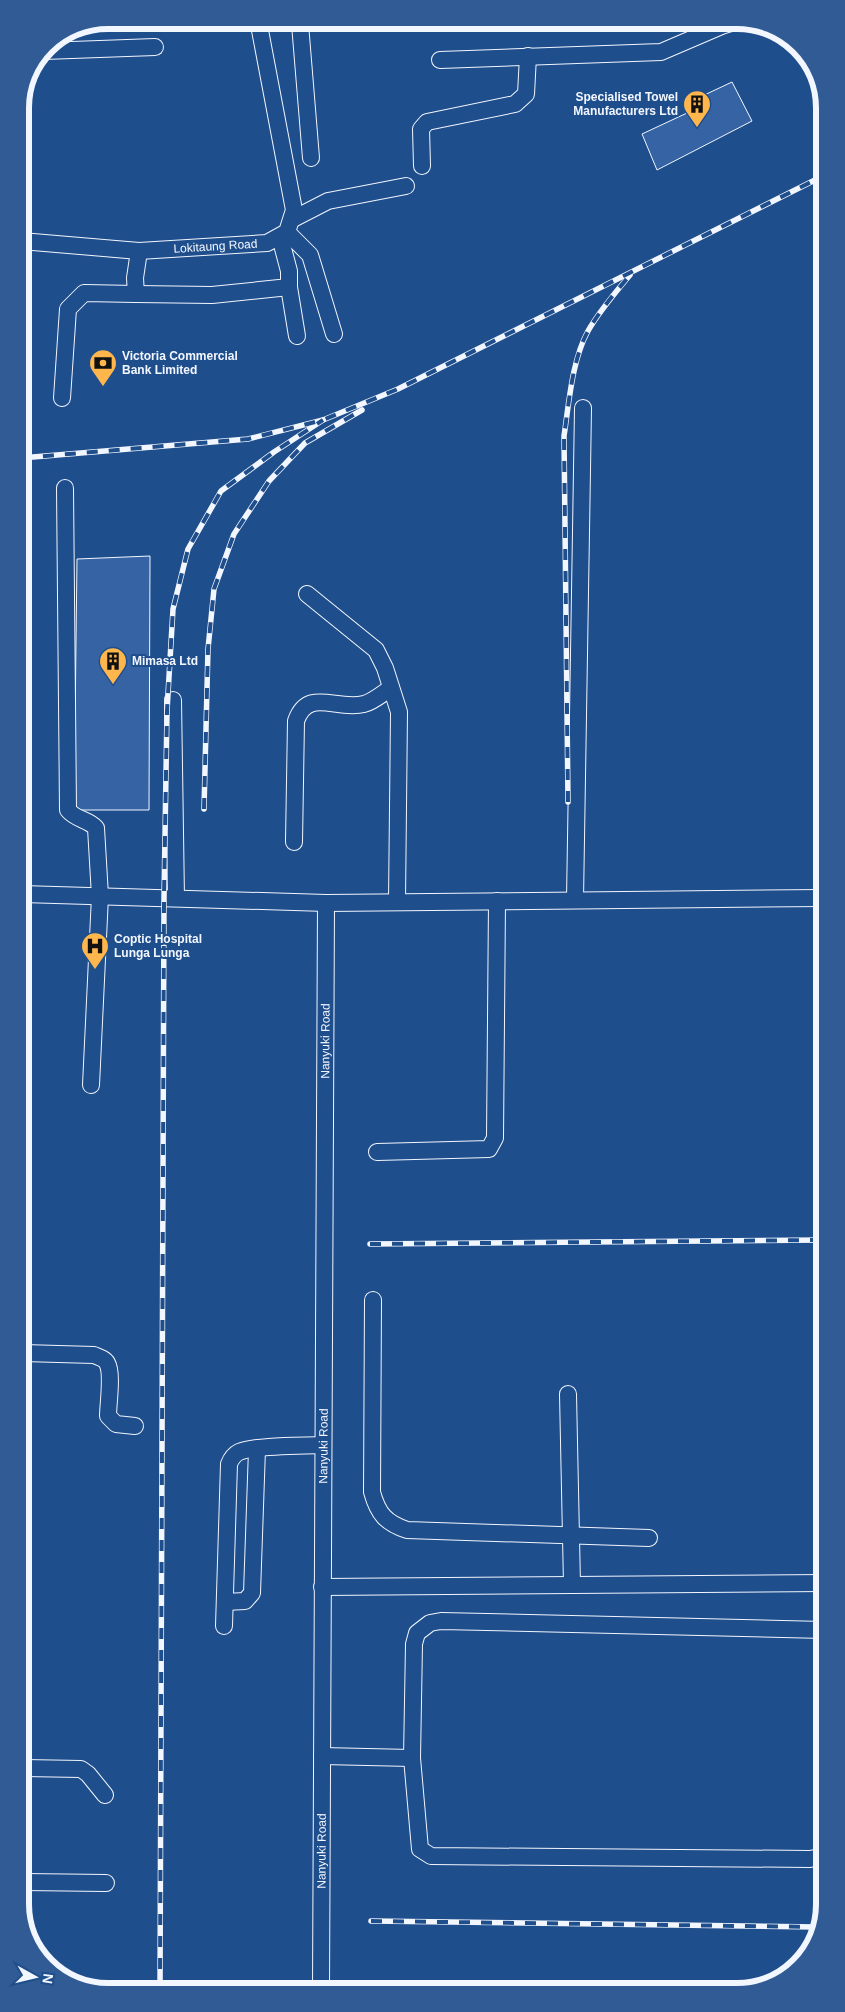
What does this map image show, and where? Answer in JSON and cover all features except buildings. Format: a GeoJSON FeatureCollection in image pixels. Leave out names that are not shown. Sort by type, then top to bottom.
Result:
{"type":"FeatureCollection","features":[{"type":"Feature","properties":{"kind":"street"},"geometry":{"type":"LineString","coordinates":[[260,29],[294,210],[287,230],[290,287],[297,336]]}},
{"type":"Feature","properties":{"kind":"street"},"geometry":{"type":"LineString","coordinates":[[300,29],[311,158]]}},
{"type":"Feature","properties":{"kind":"street"},"geometry":{"type":"LineString","coordinates":[[440,60],[661,52],[715,29]]}},
{"type":"Feature","properties":{"kind":"street"},"geometry":{"type":"LineString","coordinates":[[55,50],[155,47]]}},
{"type":"Feature","properties":{"kind":"street"},"geometry":{"type":"LineString","coordinates":[[422,166],[421,129],[427,122],[515,104],[526,94],[528,56]]}},
{"type":"Feature","properties":{"kind":"street","name":"Lokitaung Road"},"geometry":{"type":"LineString","coordinates":[[29,242],[139,251],[267,243],[287,230],[316,206],[328,201],[406,186]]}},
{"type":"Feature","properties":{"kind":"street"},"geometry":{"type":"LineString","coordinates":[[287,230],[310,255],[334,334]]}},
{"type":"Feature","properties":{"kind":"street"},"geometry":{"type":"LineString","coordinates":[[136,294],[135,278],[139,251]]}},
{"type":"Feature","properties":{"kind":"street"},"geometry":{"type":"LineString","coordinates":[[62,398],[68,309],[84,293],[212,295],[290,287]]}},
{"type":"Feature","properties":{"kind":"street"},"geometry":{"type":"LineString","coordinates":[[575,900],[583,408]]}},
{"type":"Feature","properties":{"kind":"street"},"geometry":{"type":"LineString","coordinates":[[65,488],[68,810],[73,816],[92,823],[96,828],[100,896],[91,1085]]}},
{"type":"Feature","properties":{"kind":"street"},"geometry":{"type":"LineString","coordinates":[[307,594],[376,650],[385,668],[399,712],[397,902]]}},
{"type":"Feature","properties":{"kind":"street"},"geometry":{"type":"LineString","coordinates":[[294,842],[296,721],[300,709],[309,702],[366,704],[391,688]]}},
{"type":"Feature","properties":{"kind":"street"},"geometry":{"type":"LineString","coordinates":[[173,700],[176,898]]}},
{"type":"Feature","properties":{"kind":"street"},"geometry":{"type":"LineString","coordinates":[[29,894],[326,903],[816,898]]}},
{"type":"Feature","properties":{"kind":"street"},"geometry":{"type":"LineString","coordinates":[[377,1152],[489,1149],[495,1138],[497,901]]}},
{"type":"Feature","properties":{"kind":"street","name":"Nanyuki Road"},"geometry":{"type":"LineString","coordinates":[[321,1983],[326,903]]}},
{"type":"Feature","properties":{"kind":"street"},"geometry":{"type":"LineString","coordinates":[[373,1300],[372,1492],[376,1507],[390,1525],[407,1530],[649,1538]]}},
{"type":"Feature","properties":{"kind":"street"},"geometry":{"type":"LineString","coordinates":[[29,1353],[94,1355],[102,1358],[108,1364],[108,1416],[116,1424],[135,1426]]}},
{"type":"Feature","properties":{"kind":"street"},"geometry":{"type":"LineString","coordinates":[[568,1394],[572,1585]]}},
{"type":"Feature","properties":{"kind":"street"},"geometry":{"type":"LineString","coordinates":[[224,1626],[229,1464],[233,1456],[240,1452],[257,1449],[323,1445]]}},
{"type":"Feature","properties":{"kind":"street"},"geometry":{"type":"LineString","coordinates":[[225,1602],[245,1601],[252,1593],[257,1449]]}},
{"type":"Feature","properties":{"kind":"street"},"geometry":{"type":"LineString","coordinates":[[322,1587],[816,1583]]}},
{"type":"Feature","properties":{"kind":"street"},"geometry":{"type":"LineString","coordinates":[[816,1630],[441,1621],[430,1623],[417,1633],[414,1644],[412,1758],[420,1849],[431,1856],[800,1859],[816,1857]]}},
{"type":"Feature","properties":{"kind":"street"},"geometry":{"type":"LineString","coordinates":[[322,1756],[412,1758]]}},
{"type":"Feature","properties":{"kind":"street"},"geometry":{"type":"LineString","coordinates":[[29,1768],[81,1769],[88,1774],[105,1795]]}},
{"type":"Feature","properties":{"kind":"street"},"geometry":{"type":"LineString","coordinates":[[29,1882],[106,1883]]}},
{"type":"Feature","properties":{"kind":"railway"},"geometry":{"type":"LineString","coordinates":[[29,457],[248,439],[323,420],[398,389],[816,180]]}},
{"type":"Feature","properties":{"kind":"railway"},"geometry":{"type":"LineString","coordinates":[[568,802],[564,436],[572,382],[583,342],[598,316],[630,275]]}},
{"type":"Feature","properties":{"kind":"railway"},"geometry":{"type":"LineString","coordinates":[[204,809],[208,649],[214,589],[234,534],[269,481],[305,443],[362,410]]}},
{"type":"Feature","properties":{"kind":"railway"},"geometry":{"type":"LineString","coordinates":[[160,1983],[164,898],[167,711],[173,609],[188,549],[221,491],[274,452],[323,420]]}},
{"type":"Feature","properties":{"kind":"railway"},"geometry":{"type":"LineString","coordinates":[[370,1244],[816,1240]]}},
{"type":"Feature","properties":{"kind":"railway"},"geometry":{"type":"LineString","coordinates":[[371,1921],[813,1927]]}},
{"type":"Feature","properties":{"kind":"place","name":"Specialised Towel Manufacturers Ltd"},"geometry":{"type":"Point","coordinates":[697,128]}},
{"type":"Feature","properties":{"kind":"place","name":"Victoria Commercial Bank Limited"},"geometry":{"type":"Point","coordinates":[103,387]}},
{"type":"Feature","properties":{"kind":"place","name":"Mimasa Ltd"},"geometry":{"type":"Point","coordinates":[113,685]}},
{"type":"Feature","properties":{"kind":"place","name":"Coptic Hospital Lunga Lunga"},"geometry":{"type":"Point","coordinates":[95,970]}}]}
